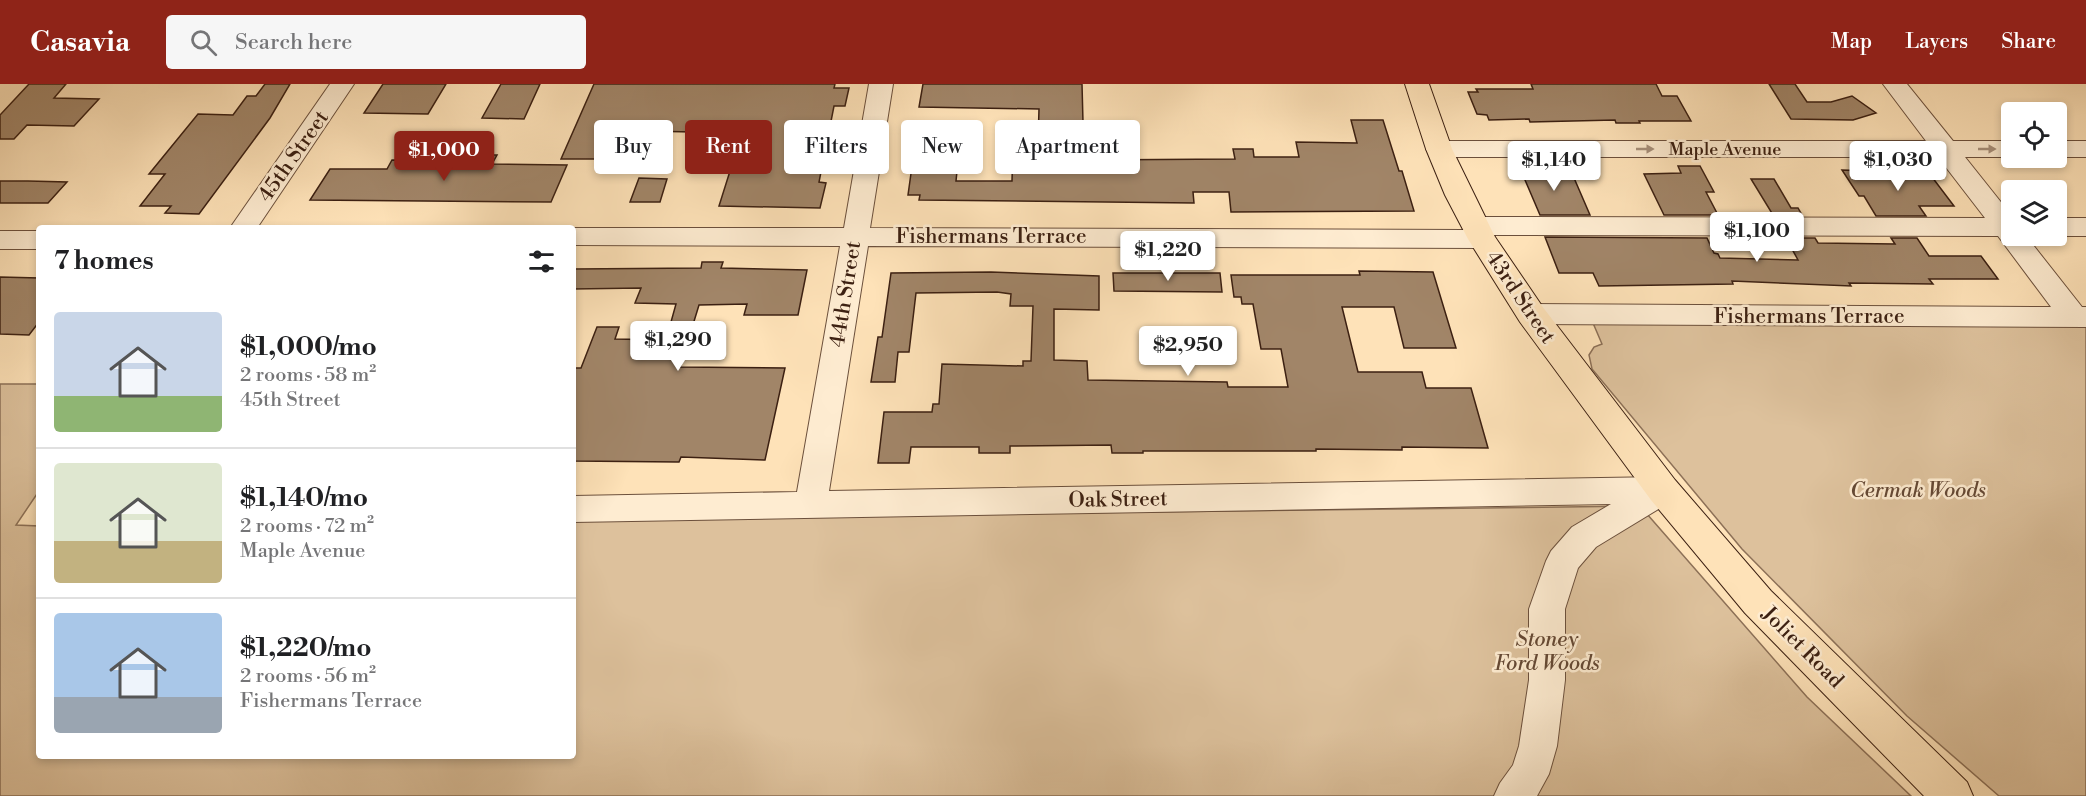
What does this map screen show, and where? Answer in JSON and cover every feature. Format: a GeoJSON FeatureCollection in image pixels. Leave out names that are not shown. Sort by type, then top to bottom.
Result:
{"type":"FeatureCollection","features":[{"type":"Feature","properties":{"kind":"main road","name":"43rd Street"},"geometry":{"type":"LineString","coordinates":[[1417,84],[1439,149],[1478,233],[1531,314],[1663,490]]}},
{"type":"Feature","properties":{"kind":"main road","name":"Joliet Road"},"geometry":{"type":"LineString","coordinates":[[1663,490],[1758,602],[1952,796]]}},
{"type":"Feature","properties":{"kind":"street","name":"45th Street"},"geometry":{"type":"LineString","coordinates":[[245,225],[342,84]]}},
{"type":"Feature","properties":{"kind":"street","name":"44th Street"},"geometry":{"type":"LineString","coordinates":[[811,504],[881,84]]}},
{"type":"Feature","properties":{"kind":"street"},"geometry":{"type":"LineString","coordinates":[[1895,84],[2001,219]]}},
{"type":"Feature","properties":{"kind":"street","name":"Maple Avenue"},"geometry":{"type":"LineString","coordinates":[[1439,149],[2001,149]]}},
{"type":"Feature","properties":{"kind":"street"},"geometry":{"type":"LineString","coordinates":[[2067,149],[2086,149]]}},
{"type":"Feature","properties":{"kind":"street"},"geometry":{"type":"LineString","coordinates":[[2067,227],[2086,227]]}},
{"type":"Feature","properties":{"kind":"street","name":"Fishermans Terrace"},"geometry":{"type":"LineString","coordinates":[[576,236],[2001,231]]}},
{"type":"Feature","properties":{"kind":"street"},"geometry":{"type":"LineString","coordinates":[[0,240],[36,240]]}},
{"type":"Feature","properties":{"kind":"street"},"geometry":{"type":"LineString","coordinates":[[2022,246],[2080,317]]}},
{"type":"Feature","properties":{"kind":"street","name":"Fishermans Terrace"},"geometry":{"type":"LineString","coordinates":[[1531,314],[2080,317]]}},
{"type":"Feature","properties":{"kind":"street"},"geometry":{"type":"LineString","coordinates":[[1514,796],[1530,774],[1538,746],[1547,680],[1548,609],[1563,561],[1584,537],[1663,490]]}},
{"type":"Feature","properties":{"kind":"street","name":"Oak Street"},"geometry":{"type":"LineString","coordinates":[[576,508],[1663,490]]}},
{"type":"Feature","properties":{"kind":"green space","name":"Cermak Woods"},"geometry":{"type":"Polygon","coordinates":[[[1593,323],[2086,323],[2086,796],[1999,796],[1907,716],[1742,549],[1592,369],[1589,355],[1594,347],[1602,344],[1593,323]]]}},
{"type":"Feature","properties":{"kind":"green space","name":"Stoney Ford Woods"},"geometry":{"type":"Polygon","coordinates":[[[0,384],[36,384],[36,495],[16,525],[36,526],[36,759],[576,759],[576,519],[1640,506],[1807,697],[1911,796],[0,796],[0,384]]]}},
{"type":"Feature","properties":{"kind":"building"},"geometry":{"type":"Polygon","coordinates":[[[29,84],[66,84],[54,98],[99,99],[74,126],[27,125],[14,139],[0,139],[0,115],[29,84]]]}},
{"type":"Feature","properties":{"kind":"building"},"geometry":{"type":"Polygon","coordinates":[[[265,84],[290,84],[270,118],[199,214],[165,213],[171,206],[140,206],[165,174],[149,174],[198,114],[233,115],[247,96],[256,96],[265,84]]]}},
{"type":"Feature","properties":{"kind":"building"},"geometry":{"type":"Polygon","coordinates":[[[383,84],[446,84],[428,114],[364,113],[383,84]]]}},
{"type":"Feature","properties":{"kind":"building"},"geometry":{"type":"Polygon","coordinates":[[[501,84],[540,84],[524,119],[482,118],[501,84]]]}},
{"type":"Feature","properties":{"kind":"building"},"geometry":{"type":"Polygon","coordinates":[[[594,84],[835,84],[834,88],[849,88],[845,106],[834,106],[831,120],[784,120],[784,174],[821,174],[819,182],[826,183],[820,208],[719,206],[729,174],[772,174],[772,120],[685,120],[685,132],[673,132],[673,120],[594,120],[594,159],[561,159],[594,84]]]}},
{"type":"Feature","properties":{"kind":"building"},"geometry":{"type":"Polygon","coordinates":[[[923,84],[1082,84],[1083,120],[1039,120],[1039,109],[919,107],[923,84]]]}},
{"type":"Feature","properties":{"kind":"building"},"geometry":{"type":"Polygon","coordinates":[[[1531,84],[1656,84],[1662,96],[1677,96],[1691,121],[1616,123],[1615,120],[1530,122],[1529,119],[1489,120],[1487,115],[1477,114],[1468,92],[1478,92],[1476,89],[1533,89],[1531,84]]]}},
{"type":"Feature","properties":{"kind":"building"},"geometry":{"type":"Polygon","coordinates":[[[1769,84],[1795,84],[1807,102],[1831,102],[1852,96],[1876,113],[1853,120],[1791,119],[1769,84]]]}},
{"type":"Feature","properties":{"kind":"building"},"geometry":{"type":"Polygon","coordinates":[[[1351,120],[1383,120],[1414,211],[1231,212],[1229,192],[1193,192],[1194,203],[919,200],[920,195],[908,195],[911,174],[957,174],[956,181],[1012,181],[1012,174],[1140,174],[1140,160],[1235,159],[1233,149],[1253,149],[1254,157],[1299,157],[1296,142],[1357,143],[1351,120]]]}},
{"type":"Feature","properties":{"kind":"building"},"geometry":{"type":"Polygon","coordinates":[[[462,155],[497,155],[492,164],[567,165],[551,202],[310,200],[330,169],[387,169],[392,160],[460,161],[462,155]]]}},
{"type":"Feature","properties":{"kind":"building"},"geometry":{"type":"Polygon","coordinates":[[[1519,166],[1541,166],[1543,171],[1571,171],[1590,215],[1540,215],[1519,166]]]}},
{"type":"Feature","properties":{"kind":"building"},"geometry":{"type":"Polygon","coordinates":[[[1678,166],[1700,166],[1714,192],[1706,192],[1718,215],[1664,215],[1644,174],[1681,173],[1678,166]]]}},
{"type":"Feature","properties":{"kind":"building"},"geometry":{"type":"Polygon","coordinates":[[[1842,170],[1929,173],[1954,206],[1919,206],[1926,216],[1876,216],[1864,196],[1859,196],[1842,170]]]}},
{"type":"Feature","properties":{"kind":"building"},"geometry":{"type":"Polygon","coordinates":[[[639,178],[667,179],[660,202],[630,202],[639,178]]]}},
{"type":"Feature","properties":{"kind":"building"},"geometry":{"type":"Polygon","coordinates":[[[1751,179],[1774,179],[1791,208],[1798,208],[1802,215],[1773,215],[1751,179]]]}},
{"type":"Feature","properties":{"kind":"building"},"geometry":{"type":"Polygon","coordinates":[[[0,181],[67,182],[48,203],[0,203],[0,181]]]}},
{"type":"Feature","properties":{"kind":"building"},"geometry":{"type":"Polygon","coordinates":[[[1545,237],[1707,238],[1714,253],[1720,258],[1798,260],[1786,238],[1815,238],[1818,243],[1895,244],[1891,238],[1917,238],[1929,256],[1981,256],[1998,279],[1929,279],[1933,284],[1849,283],[1851,286],[1732,281],[1733,284],[1599,286],[1593,273],[1559,273],[1545,237]]]}},
{"type":"Feature","properties":{"kind":"building"},"geometry":{"type":"Polygon","coordinates":[[[702,262],[723,262],[721,268],[807,270],[798,315],[744,315],[747,304],[699,305],[680,367],[785,368],[765,460],[681,457],[679,462],[576,461],[576,368],[581,368],[597,327],[619,327],[615,339],[666,340],[676,304],[635,303],[641,288],[576,289],[576,269],[701,268],[702,262]]]}},
{"type":"Feature","properties":{"kind":"building"},"geometry":{"type":"Polygon","coordinates":[[[1359,271],[1433,272],[1456,348],[1404,348],[1394,307],[1342,307],[1358,372],[1422,372],[1426,388],[1471,388],[1488,448],[1402,447],[1402,450],[1316,449],[1316,451],[1112,453],[1111,445],[1010,446],[1010,453],[979,453],[979,447],[911,447],[909,463],[878,463],[884,412],[932,412],[933,404],[939,404],[942,364],[1023,366],[1023,361],[1031,361],[1033,306],[1010,306],[1011,294],[997,292],[916,293],[909,352],[898,352],[895,382],[871,382],[878,337],[882,337],[891,273],[991,272],[1099,276],[1099,310],[1054,309],[1054,360],[1087,361],[1088,380],[1227,382],[1228,387],[1288,387],[1281,349],[1261,349],[1253,304],[1242,304],[1241,297],[1234,297],[1231,275],[1360,275],[1359,271]]]}},
{"type":"Feature","properties":{"kind":"building"},"geometry":{"type":"Polygon","coordinates":[[[1113,273],[1220,273],[1222,292],[1114,291],[1113,273]]]}},
{"type":"Feature","properties":{"kind":"building"},"geometry":{"type":"Polygon","coordinates":[[[0,277],[36,278],[36,326],[29,335],[0,334],[0,277]]]}}]}
